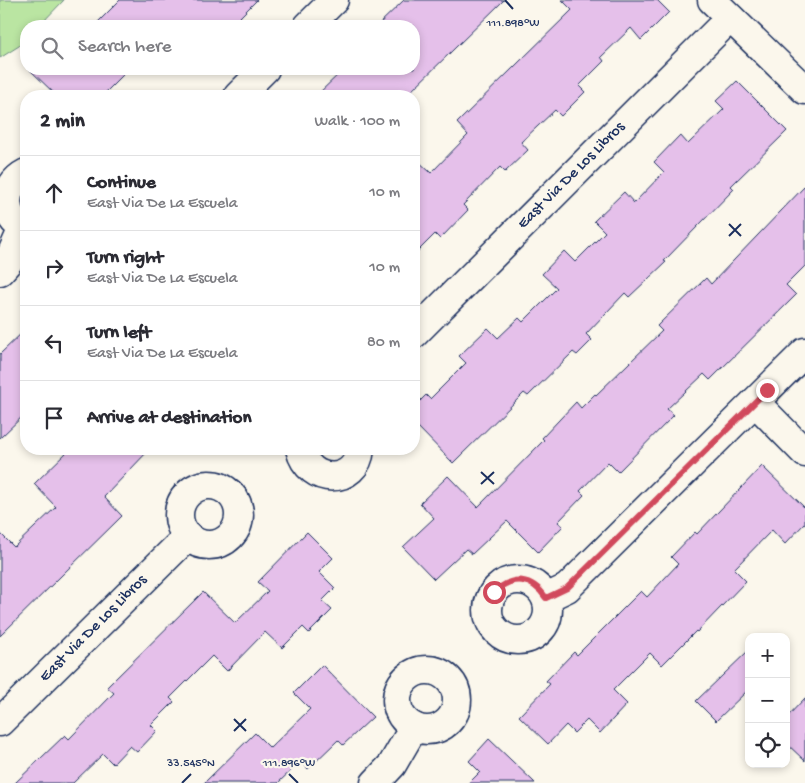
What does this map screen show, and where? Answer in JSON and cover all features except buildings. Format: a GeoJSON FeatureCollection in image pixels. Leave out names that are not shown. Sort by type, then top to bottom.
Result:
{"type":"FeatureCollection","features":[{"type":"Feature","properties":{"kind":"street"},"geometry":{"type":"LineString","coordinates":[[314,20],[334,0]]}},
{"type":"Feature","properties":{"kind":"street"},"geometry":{"type":"LineString","coordinates":[[721,9],[805,90]]}},
{"type":"Feature","properties":{"kind":"street","name":"East Via De Los Libros"},"geometry":{"type":"LineString","coordinates":[[420,328],[721,9]]}},
{"type":"Feature","properties":{"kind":"street"},"geometry":{"type":"LineString","coordinates":[[244,90],[259,75]]}},
{"type":"Feature","properties":{"kind":"street"},"geometry":{"type":"LineString","coordinates":[[20,176],[11,184],[7,193],[6,204],[8,214],[20,224]]}},
{"type":"Feature","properties":{"kind":"street"},"geometry":{"type":"LineString","coordinates":[[0,271],[8,262],[20,238]]}},
{"type":"Feature","properties":{"kind":"street"},"geometry":{"type":"LineString","coordinates":[[546,598],[567,588],[805,352]]}},
{"type":"Feature","properties":{"kind":"street"},"geometry":{"type":"LineString","coordinates":[[755,402],[805,453]]}},
{"type":"Feature","properties":{"kind":"street"},"geometry":{"type":"LineString","coordinates":[[302,455],[309,468],[318,474],[328,476],[338,476],[347,471],[355,464],[359,455]]}},
{"type":"Feature","properties":{"kind":"street","name":"East Via De Los Libros"},"geometry":{"type":"LineString","coordinates":[[0,722],[188,536]]}},
{"type":"Feature","properties":{"kind":"street"},"geometry":{"type":"LineString","coordinates":[[375,783],[392,765],[414,727]]}},
{"type":"Feature","properties":{"kind":"green space"},"geometry":{"type":"Polygon","coordinates":[[[0,0],[64,0],[45,20],[20,20],[20,45],[0,58],[0,0]]]}},
{"type":"Feature","properties":{"kind":"route"},"geometry":{"type":"LineString","coordinates":[[494,592],[502,585],[511,581],[522,580],[532,583],[540,589],[546,598],[567,588],[767,390]]}}]}
